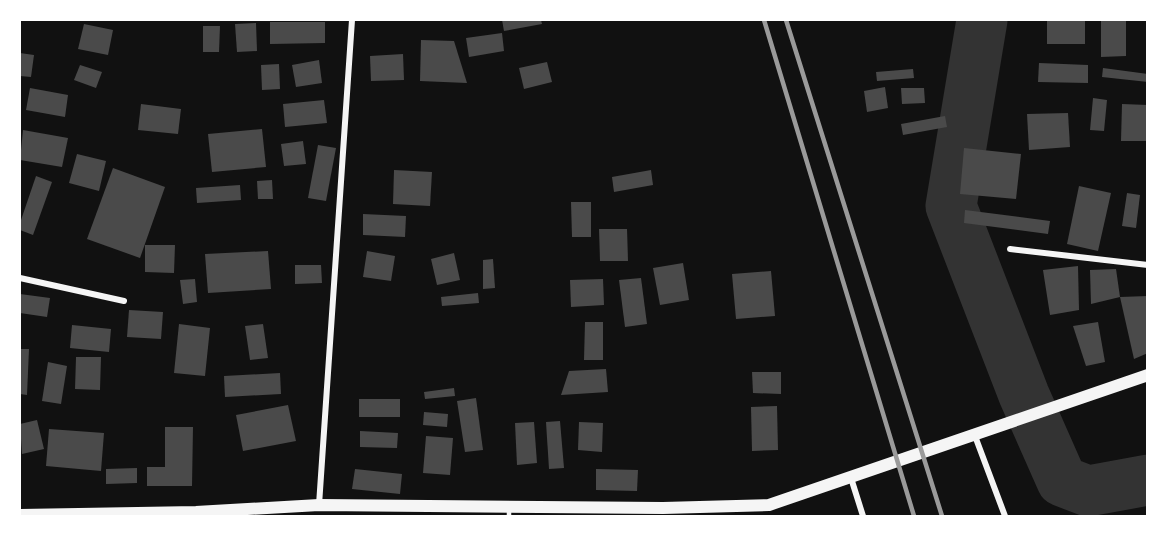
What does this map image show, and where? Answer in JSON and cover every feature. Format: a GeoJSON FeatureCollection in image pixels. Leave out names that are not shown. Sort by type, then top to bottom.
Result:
{"type":"FeatureCollection","features":[{"type":"Feature","properties":{"kind":"main road"},"geometry":{"type":"LineString","coordinates":[[20,515],[196,512],[319,506],[509,512],[769,505],[1002,427],[1148,375]]}},
{"type":"Feature","properties":{"kind":"street"},"geometry":{"type":"LineString","coordinates":[[319,506],[352,20]]}},
{"type":"Feature","properties":{"kind":"street"},"geometry":{"type":"LineString","coordinates":[[1010,249],[1148,265]]}},
{"type":"Feature","properties":{"kind":"street"},"geometry":{"type":"LineString","coordinates":[[20,278],[124,301]]}},
{"type":"Feature","properties":{"kind":"street"},"geometry":{"type":"LineString","coordinates":[[975,436],[1005,516]]}},
{"type":"Feature","properties":{"kind":"street"},"geometry":{"type":"LineString","coordinates":[[850,478],[863,516]]}},
{"type":"Feature","properties":{"kind":"building"},"geometry":{"type":"Polygon","coordinates":[[[502,20],[541,20],[542,24],[504,31],[502,20]]]}},
{"type":"Feature","properties":{"kind":"building"},"geometry":{"type":"Polygon","coordinates":[[[1047,20],[1085,20],[1085,44],[1047,44],[1047,20]]]}},
{"type":"Feature","properties":{"kind":"building"},"geometry":{"type":"Polygon","coordinates":[[[1101,20],[1126,20],[1126,56],[1101,57],[1101,20]]]}},
{"type":"Feature","properties":{"kind":"building"},"geometry":{"type":"Polygon","coordinates":[[[270,22],[325,22],[325,43],[270,44],[270,22]]]}},
{"type":"Feature","properties":{"kind":"building"},"geometry":{"type":"Polygon","coordinates":[[[256,23],[257,51],[237,52],[235,24],[256,23]]]}},
{"type":"Feature","properties":{"kind":"building"},"geometry":{"type":"Polygon","coordinates":[[[84,24],[113,30],[108,55],[78,49],[84,24]]]}},
{"type":"Feature","properties":{"kind":"building"},"geometry":{"type":"Polygon","coordinates":[[[203,26],[220,26],[219,52],[203,52],[203,26]]]}},
{"type":"Feature","properties":{"kind":"building"},"geometry":{"type":"Polygon","coordinates":[[[502,33],[504,51],[469,57],[466,38],[502,33]]]}},
{"type":"Feature","properties":{"kind":"building"},"geometry":{"type":"Polygon","coordinates":[[[421,40],[454,41],[467,83],[420,81],[421,40]]]}},
{"type":"Feature","properties":{"kind":"building"},"geometry":{"type":"Polygon","coordinates":[[[20,53],[34,55],[31,77],[20,76],[20,53]]]}},
{"type":"Feature","properties":{"kind":"building"},"geometry":{"type":"Polygon","coordinates":[[[403,54],[404,80],[371,81],[370,56],[403,54]]]}},
{"type":"Feature","properties":{"kind":"building"},"geometry":{"type":"Polygon","coordinates":[[[319,60],[322,83],[296,87],[292,65],[319,60]]]}},
{"type":"Feature","properties":{"kind":"building"},"geometry":{"type":"Polygon","coordinates":[[[547,62],[552,82],[524,89],[519,68],[547,62]]]}},
{"type":"Feature","properties":{"kind":"building"},"geometry":{"type":"Polygon","coordinates":[[[1039,63],[1088,65],[1088,83],[1038,82],[1039,63]]]}},
{"type":"Feature","properties":{"kind":"building"},"geometry":{"type":"Polygon","coordinates":[[[279,64],[280,89],[262,90],[261,65],[279,64]]]}},
{"type":"Feature","properties":{"kind":"building"},"geometry":{"type":"Polygon","coordinates":[[[80,65],[102,72],[96,88],[74,80],[80,65]]]}},
{"type":"Feature","properties":{"kind":"building"},"geometry":{"type":"Polygon","coordinates":[[[1103,68],[1148,74],[1148,82],[1102,77],[1103,68]]]}},
{"type":"Feature","properties":{"kind":"building"},"geometry":{"type":"Polygon","coordinates":[[[913,69],[914,78],[877,81],[876,72],[913,69]]]}},
{"type":"Feature","properties":{"kind":"building"},"geometry":{"type":"Polygon","coordinates":[[[885,87],[888,108],[867,112],[864,91],[885,87]]]}},
{"type":"Feature","properties":{"kind":"building"},"geometry":{"type":"Polygon","coordinates":[[[30,88],[68,95],[65,117],[26,110],[30,88]]]}},
{"type":"Feature","properties":{"kind":"building"},"geometry":{"type":"Polygon","coordinates":[[[901,88],[924,88],[925,103],[902,104],[901,88]]]}},
{"type":"Feature","properties":{"kind":"building"},"geometry":{"type":"Polygon","coordinates":[[[1093,98],[1107,100],[1104,131],[1090,130],[1093,98]]]}},
{"type":"Feature","properties":{"kind":"building"},"geometry":{"type":"Polygon","coordinates":[[[324,100],[327,123],[285,127],[283,104],[324,100]]]}},
{"type":"Feature","properties":{"kind":"building"},"geometry":{"type":"Polygon","coordinates":[[[141,104],[181,109],[178,134],[138,130],[141,104]]]}},
{"type":"Feature","properties":{"kind":"building"},"geometry":{"type":"Polygon","coordinates":[[[1122,104],[1148,105],[1148,141],[1121,141],[1122,104]]]}},
{"type":"Feature","properties":{"kind":"building"},"geometry":{"type":"Polygon","coordinates":[[[1068,113],[1070,147],[1029,150],[1027,114],[1068,113]]]}},
{"type":"Feature","properties":{"kind":"building"},"geometry":{"type":"Polygon","coordinates":[[[945,116],[947,127],[903,135],[901,124],[945,116]]]}},
{"type":"Feature","properties":{"kind":"building"},"geometry":{"type":"Polygon","coordinates":[[[262,129],[266,167],[212,172],[208,134],[262,129]]]}},
{"type":"Feature","properties":{"kind":"building"},"geometry":{"type":"Polygon","coordinates":[[[23,130],[68,138],[62,167],[20,160],[23,130]]]}},
{"type":"Feature","properties":{"kind":"building"},"geometry":{"type":"Polygon","coordinates":[[[303,141],[306,164],[284,166],[281,144],[303,141]]]}},
{"type":"Feature","properties":{"kind":"building"},"geometry":{"type":"Polygon","coordinates":[[[318,145],[336,148],[326,201],[308,198],[318,145]]]}},
{"type":"Feature","properties":{"kind":"building"},"geometry":{"type":"Polygon","coordinates":[[[964,148],[1021,154],[1016,199],[960,194],[964,148]]]}},
{"type":"Feature","properties":{"kind":"building"},"geometry":{"type":"Polygon","coordinates":[[[77,154],[106,161],[99,191],[69,183],[77,154]]]}},
{"type":"Feature","properties":{"kind":"building"},"geometry":{"type":"Polygon","coordinates":[[[113,168],[165,187],[140,258],[87,239],[113,168]]]}},
{"type":"Feature","properties":{"kind":"building"},"geometry":{"type":"Polygon","coordinates":[[[394,170],[432,172],[430,206],[393,204],[394,170]]]}},
{"type":"Feature","properties":{"kind":"building"},"geometry":{"type":"Polygon","coordinates":[[[651,170],[653,185],[614,192],[612,177],[651,170]]]}},
{"type":"Feature","properties":{"kind":"building"},"geometry":{"type":"Polygon","coordinates":[[[36,176],[52,182],[33,235],[20,230],[20,223],[36,176]]]}},
{"type":"Feature","properties":{"kind":"building"},"geometry":{"type":"Polygon","coordinates":[[[272,180],[273,199],[258,199],[257,181],[272,180]]]}},
{"type":"Feature","properties":{"kind":"building"},"geometry":{"type":"Polygon","coordinates":[[[240,185],[241,200],[197,203],[196,188],[240,185]]]}},
{"type":"Feature","properties":{"kind":"building"},"geometry":{"type":"Polygon","coordinates":[[[1079,186],[1111,193],[1098,251],[1067,244],[1079,186]]]}},
{"type":"Feature","properties":{"kind":"building"},"geometry":{"type":"Polygon","coordinates":[[[1127,193],[1140,195],[1136,228],[1122,226],[1127,193]]]}},
{"type":"Feature","properties":{"kind":"building"},"geometry":{"type":"Polygon","coordinates":[[[571,202],[591,202],[591,237],[572,237],[571,202]]]}},
{"type":"Feature","properties":{"kind":"building"},"geometry":{"type":"Polygon","coordinates":[[[965,210],[1050,221],[1048,234],[964,223],[965,210]]]}},
{"type":"Feature","properties":{"kind":"building"},"geometry":{"type":"Polygon","coordinates":[[[363,214],[406,216],[405,237],[363,235],[363,214]]]}},
{"type":"Feature","properties":{"kind":"building"},"geometry":{"type":"Polygon","coordinates":[[[599,229],[627,229],[628,261],[600,261],[599,229]]]}},
{"type":"Feature","properties":{"kind":"building"},"geometry":{"type":"Polygon","coordinates":[[[145,245],[175,245],[174,273],[145,272],[145,245]]]}},
{"type":"Feature","properties":{"kind":"building"},"geometry":{"type":"Polygon","coordinates":[[[268,251],[271,289],[208,293],[205,254],[268,251]]]}},
{"type":"Feature","properties":{"kind":"building"},"geometry":{"type":"Polygon","coordinates":[[[367,251],[395,256],[391,281],[363,277],[367,251]]]}},
{"type":"Feature","properties":{"kind":"building"},"geometry":{"type":"Polygon","coordinates":[[[454,253],[460,280],[437,285],[431,259],[454,253]]]}},
{"type":"Feature","properties":{"kind":"building"},"geometry":{"type":"Polygon","coordinates":[[[493,259],[495,288],[483,289],[483,260],[493,259]]]}},
{"type":"Feature","properties":{"kind":"building"},"geometry":{"type":"Polygon","coordinates":[[[683,263],[689,300],[660,305],[653,268],[683,263]]]}},
{"type":"Feature","properties":{"kind":"building"},"geometry":{"type":"Polygon","coordinates":[[[295,265],[321,265],[322,283],[295,284],[295,265]]]}},
{"type":"Feature","properties":{"kind":"building"},"geometry":{"type":"Polygon","coordinates":[[[1078,266],[1079,310],[1050,315],[1043,270],[1078,266]]]}},
{"type":"Feature","properties":{"kind":"building"},"geometry":{"type":"Polygon","coordinates":[[[1116,269],[1120,297],[1091,304],[1090,270],[1116,269]]]}},
{"type":"Feature","properties":{"kind":"building"},"geometry":{"type":"Polygon","coordinates":[[[771,271],[775,316],[736,319],[732,274],[771,271]]]}},
{"type":"Feature","properties":{"kind":"building"},"geometry":{"type":"Polygon","coordinates":[[[641,278],[647,324],[625,327],[619,280],[641,278]]]}},
{"type":"Feature","properties":{"kind":"building"},"geometry":{"type":"Polygon","coordinates":[[[195,279],[197,302],[183,304],[180,280],[195,279]]]}},
{"type":"Feature","properties":{"kind":"building"},"geometry":{"type":"Polygon","coordinates":[[[603,279],[604,305],[571,307],[570,280],[603,279]]]}},
{"type":"Feature","properties":{"kind":"building"},"geometry":{"type":"Polygon","coordinates":[[[478,293],[479,303],[442,306],[441,297],[478,293]]]}},
{"type":"Feature","properties":{"kind":"building"},"geometry":{"type":"Polygon","coordinates":[[[20,294],[50,298],[47,317],[20,313],[20,294]]]}},
{"type":"Feature","properties":{"kind":"building"},"geometry":{"type":"Polygon","coordinates":[[[1148,296],[1148,353],[1134,359],[1120,297],[1148,296]]]}},
{"type":"Feature","properties":{"kind":"building"},"geometry":{"type":"Polygon","coordinates":[[[129,310],[163,312],[161,339],[127,337],[129,310]]]}},
{"type":"Feature","properties":{"kind":"building"},"geometry":{"type":"Polygon","coordinates":[[[585,322],[603,322],[603,360],[584,360],[585,322]]]}},
{"type":"Feature","properties":{"kind":"building"},"geometry":{"type":"Polygon","coordinates":[[[1098,322],[1105,362],[1086,366],[1073,326],[1098,322]]]}},
{"type":"Feature","properties":{"kind":"building"},"geometry":{"type":"Polygon","coordinates":[[[179,324],[210,328],[205,376],[174,373],[179,324]]]}},
{"type":"Feature","properties":{"kind":"building"},"geometry":{"type":"Polygon","coordinates":[[[263,324],[268,358],[250,360],[245,326],[263,324]]]}},
{"type":"Feature","properties":{"kind":"building"},"geometry":{"type":"Polygon","coordinates":[[[72,325],[111,329],[109,352],[70,348],[72,325]]]}},
{"type":"Feature","properties":{"kind":"building"},"geometry":{"type":"Polygon","coordinates":[[[20,349],[29,349],[27,395],[20,394],[20,349]]]}},
{"type":"Feature","properties":{"kind":"building"},"geometry":{"type":"Polygon","coordinates":[[[76,357],[101,357],[100,390],[75,389],[76,357]]]}},
{"type":"Feature","properties":{"kind":"building"},"geometry":{"type":"Polygon","coordinates":[[[48,362],[67,366],[61,404],[42,401],[48,362]]]}},
{"type":"Feature","properties":{"kind":"building"},"geometry":{"type":"Polygon","coordinates":[[[606,369],[608,392],[561,395],[569,371],[606,369]]]}},
{"type":"Feature","properties":{"kind":"building"},"geometry":{"type":"Polygon","coordinates":[[[752,372],[781,372],[781,394],[753,393],[752,372]]]}},
{"type":"Feature","properties":{"kind":"building"},"geometry":{"type":"Polygon","coordinates":[[[280,373],[281,394],[225,397],[224,376],[280,373]]]}},
{"type":"Feature","properties":{"kind":"building"},"geometry":{"type":"Polygon","coordinates":[[[454,388],[455,396],[425,399],[424,392],[454,388]]]}},
{"type":"Feature","properties":{"kind":"building"},"geometry":{"type":"Polygon","coordinates":[[[476,398],[483,450],[465,452],[457,401],[476,398]]]}},
{"type":"Feature","properties":{"kind":"building"},"geometry":{"type":"Polygon","coordinates":[[[359,399],[400,399],[400,417],[359,417],[359,399]]]}},
{"type":"Feature","properties":{"kind":"building"},"geometry":{"type":"Polygon","coordinates":[[[288,405],[296,441],[243,451],[236,415],[288,405]]]}},
{"type":"Feature","properties":{"kind":"building"},"geometry":{"type":"Polygon","coordinates":[[[777,406],[778,450],[752,451],[751,407],[777,406]]]}},
{"type":"Feature","properties":{"kind":"building"},"geometry":{"type":"Polygon","coordinates":[[[424,412],[448,414],[447,427],[423,425],[424,412]]]}},
{"type":"Feature","properties":{"kind":"building"},"geometry":{"type":"Polygon","coordinates":[[[37,420],[44,449],[22,454],[20,424],[37,420]]]}},
{"type":"Feature","properties":{"kind":"building"},"geometry":{"type":"Polygon","coordinates":[[[560,421],[564,468],[549,469],[546,422],[560,421]]]}},
{"type":"Feature","properties":{"kind":"building"},"geometry":{"type":"Polygon","coordinates":[[[534,422],[537,463],[517,465],[515,423],[534,422]]]}},
{"type":"Feature","properties":{"kind":"building"},"geometry":{"type":"Polygon","coordinates":[[[579,422],[603,423],[602,452],[578,450],[579,422]]]}},
{"type":"Feature","properties":{"kind":"building"},"geometry":{"type":"Polygon","coordinates":[[[165,427],[193,427],[192,486],[147,486],[147,467],[165,467],[165,427]]]}},
{"type":"Feature","properties":{"kind":"building"},"geometry":{"type":"Polygon","coordinates":[[[49,429],[104,433],[101,471],[46,466],[49,429]]]}},
{"type":"Feature","properties":{"kind":"building"},"geometry":{"type":"Polygon","coordinates":[[[360,431],[398,433],[397,448],[360,447],[360,431]]]}},
{"type":"Feature","properties":{"kind":"building"},"geometry":{"type":"Polygon","coordinates":[[[426,436],[453,438],[450,475],[423,473],[426,436]]]}},
{"type":"Feature","properties":{"kind":"building"},"geometry":{"type":"Polygon","coordinates":[[[137,468],[137,483],[106,484],[106,469],[137,468]]]}},
{"type":"Feature","properties":{"kind":"building"},"geometry":{"type":"Polygon","coordinates":[[[355,469],[402,474],[400,494],[352,489],[355,469]]]}},
{"type":"Feature","properties":{"kind":"building"},"geometry":{"type":"Polygon","coordinates":[[[596,469],[638,470],[637,491],[596,490],[596,469]]]}},
{"type":"Feature","properties":{"kind":"waterway"},"geometry":{"type":"LineString","coordinates":[[982,20],[951,206],[1024,395],[1062,481],[1088,491],[1148,480]]}},
{"type":"Feature","properties":{"kind":"railway"},"geometry":{"type":"LineString","coordinates":[[764,20],[914,516]]}},
{"type":"Feature","properties":{"kind":"railway"},"geometry":{"type":"LineString","coordinates":[[786,20],[942,516]]}}]}
